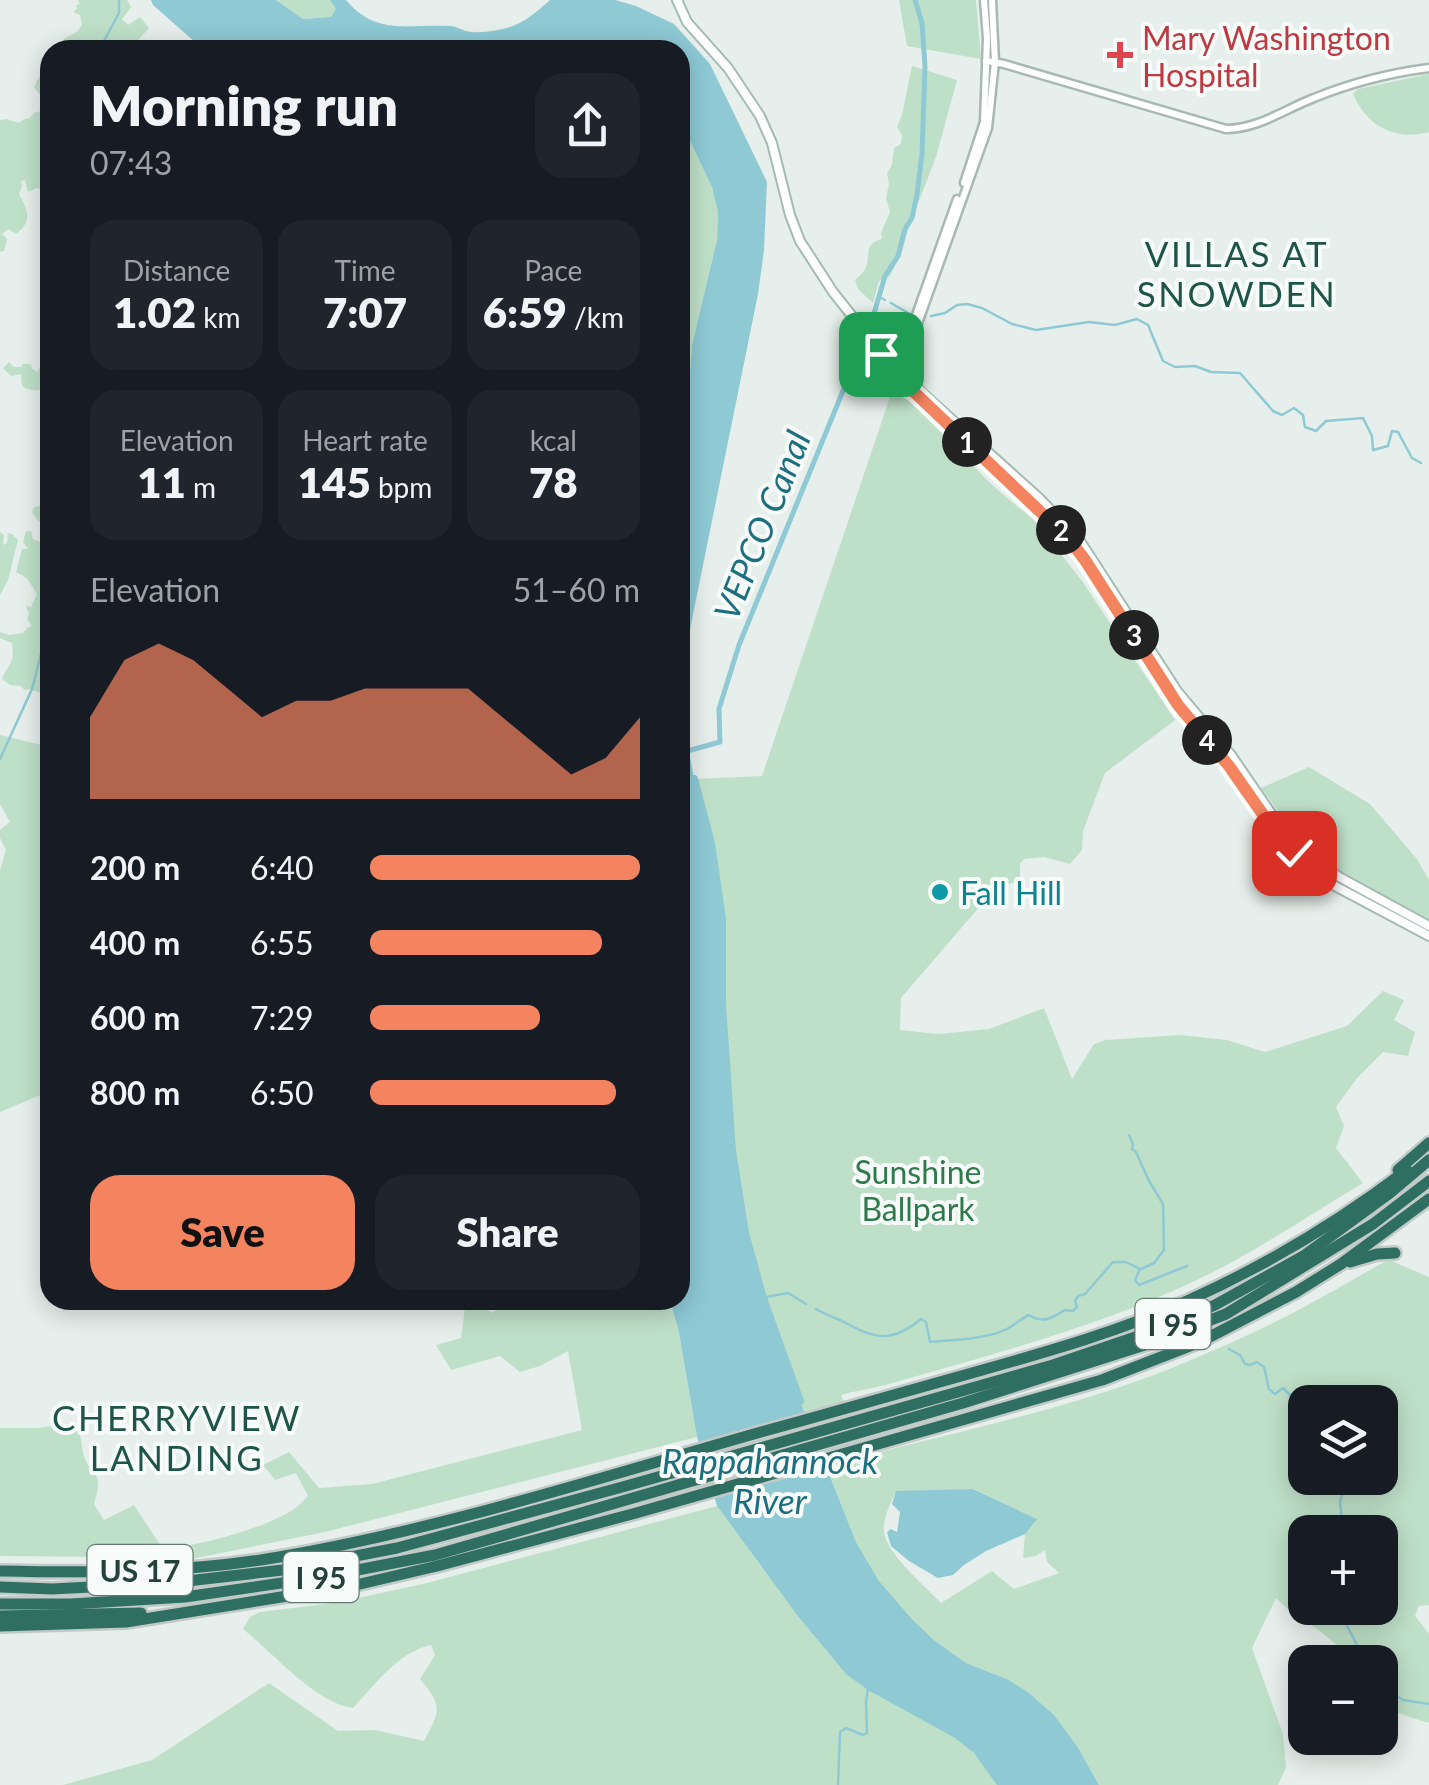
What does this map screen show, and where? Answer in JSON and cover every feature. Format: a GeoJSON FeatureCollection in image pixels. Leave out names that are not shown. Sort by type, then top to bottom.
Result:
{"type":"FeatureCollection","features":[{"type":"Feature","properties":{"kind":"highway"},"geometry":{"type":"LineString","coordinates":[[1352,1210],[1429,1143]]}},
{"type":"Feature","properties":{"kind":"highway","name":"I 95"},"geometry":{"type":"LineString","coordinates":[[278,1557],[436,1523],[1078,1342],[1186,1301],[1252,1268],[1352,1210],[1429,1156]]}},
{"type":"Feature","properties":{"kind":"highway","name":"I 95"},"geometry":{"type":"LineString","coordinates":[[883,1420],[1053,1366],[1215,1306],[1320,1245],[1390,1194],[1429,1156]]}},
{"type":"Feature","properties":{"kind":"highway","name":"I 95"},"geometry":{"type":"LineString","coordinates":[[0,1604],[186,1597],[435,1555],[630,1492],[1058,1374],[1226,1314],[1374,1224],[1429,1180]]}},
{"type":"Feature","properties":{"kind":"highway","name":"I 95"},"geometry":{"type":"LineString","coordinates":[[0,1616],[130,1614],[225,1605],[356,1585],[883,1444],[1102,1380],[1162,1358],[1266,1309],[1341,1264],[1429,1199]]}},
{"type":"Feature","properties":{"kind":"highway"},"geometry":{"type":"LineString","coordinates":[[1341,1264],[1395,1253]]}},
{"type":"Feature","properties":{"kind":"highway","name":"I 95"},"geometry":{"type":"LineString","coordinates":[[0,1587],[52,1589],[170,1583],[283,1570],[397,1548],[630,1492]]}},
{"type":"Feature","properties":{"kind":"highway","name":"US 17"},"geometry":{"type":"LineString","coordinates":[[0,1571],[201,1567],[278,1557]]}},
{"type":"Feature","properties":{"kind":"highway","name":"US 17"},"geometry":{"type":"LineString","coordinates":[[0,1626],[126,1622],[225,1605]]}},
{"type":"Feature","properties":{"kind":"main road"},"geometry":{"type":"LineString","coordinates":[[676,0],[687,22],[733,74],[760,116],[772,143],[794,227],[832,292],[887,362],[891,380],[914,392],[1069,539],[1178,705],[1226,755],[1288,848],[1335,886],[1429,936]]}},
{"type":"Feature","properties":{"kind":"main road"},"geometry":{"type":"LineString","coordinates":[[914,340],[912,362],[918,381],[948,415]]}},
{"type":"Feature","properties":{"kind":"main road"},"geometry":{"type":"LineString","coordinates":[[878,348],[903,366],[920,391],[1078,538],[1177,691],[1303,850],[1341,878],[1429,926]]}},
{"type":"Feature","properties":{"kind":"main road"},"geometry":{"type":"LineString","coordinates":[[889,372],[892,366],[903,366]]}},
{"type":"Feature","properties":{"kind":"main road"},"geometry":{"type":"LineString","coordinates":[[900,384],[908,380],[903,366]]}},
{"type":"Feature","properties":{"kind":"street"},"geometry":{"type":"LineString","coordinates":[[903,366],[984,122],[991,62],[984,0]]}},
{"type":"Feature","properties":{"kind":"street"},"geometry":{"type":"LineString","coordinates":[[903,366],[986,137],[991,116],[992,0]]}},
{"type":"Feature","properties":{"kind":"street"},"geometry":{"type":"LineString","coordinates":[[991,62],[1228,129],[1254,125],[1346,86],[1429,68]]}},
{"type":"Feature","properties":{"kind":"green space"},"geometry":{"type":"Polygon","coordinates":[[[78,0],[127,0],[131,7],[122,19],[128,25],[140,17],[149,28],[138,40],[63,40],[82,25],[80,15],[73,12],[80,4],[78,0]]]}},
{"type":"Feature","properties":{"kind":"green space"},"geometry":{"type":"Polygon","coordinates":[[[276,0],[330,0],[337,9],[331,17],[303,19],[276,0]]]}},
{"type":"Feature","properties":{"kind":"green space"},"geometry":{"type":"Polygon","coordinates":[[[899,0],[976,0],[981,59],[907,46],[899,0]]]}},
{"type":"Feature","properties":{"kind":"green space"},"geometry":{"type":"Polygon","coordinates":[[[912,66],[957,80],[936,157],[902,252],[890,276],[879,281],[873,303],[858,289],[855,280],[865,269],[870,247],[882,239],[890,212],[887,173],[894,148],[901,144],[902,135],[897,127],[912,66]]]}},
{"type":"Feature","properties":{"kind":"green space"},"geometry":{"type":"Polygon","coordinates":[[[1429,74],[1429,132],[1404,134],[1383,128],[1366,115],[1353,94],[1358,89],[1429,74]]]}},
{"type":"Feature","properties":{"kind":"green space"},"geometry":{"type":"Polygon","coordinates":[[[40,111],[40,189],[28,192],[25,180],[21,181],[19,194],[27,220],[16,234],[8,229],[2,234],[7,239],[4,251],[0,252],[0,120],[19,123],[40,111]]]}},
{"type":"Feature","properties":{"kind":"green space"},"geometry":{"type":"Polygon","coordinates":[[[690,141],[712,187],[718,212],[717,240],[692,345],[690,372],[690,141]]]}},
{"type":"Feature","properties":{"kind":"green space"},"geometry":{"type":"Polygon","coordinates":[[[9,362],[14,367],[31,364],[37,372],[40,366],[40,390],[32,390],[22,386],[21,374],[11,376],[3,368],[9,362]]]}},
{"type":"Feature","properties":{"kind":"green space","name":"Sunshine Ballpark"},"geometry":{"type":"Polygon","coordinates":[[[899,393],[993,486],[1035,521],[1082,581],[1175,720],[1105,773],[1083,831],[1082,850],[1070,864],[1044,857],[1024,859],[1017,881],[994,890],[901,998],[900,1030],[938,1034],[989,1029],[1044,1008],[1072,1079],[1094,1044],[1106,1040],[1180,1035],[1227,1040],[1265,1052],[1347,1026],[1383,991],[1404,1000],[1394,1020],[1415,1032],[1408,1056],[1383,1052],[1336,1107],[1344,1126],[1336,1148],[1363,1183],[1240,1258],[1159,1297],[1043,1339],[841,1395],[867,1455],[1031,1414],[1152,1376],[1274,1322],[1389,1260],[1429,1277],[1429,1605],[1419,1606],[1415,1616],[1429,1634],[1429,1723],[1398,1712],[1398,1645],[1337,1645],[1311,1625],[1398,1625],[1398,1515],[1288,1515],[1288,1609],[1276,1598],[1252,1648],[1283,1734],[1286,1768],[1278,1785],[1099,1785],[1054,1715],[1028,1692],[966,1663],[934,1640],[879,1581],[856,1542],[763,1298],[745,1233],[732,1151],[722,1004],[722,919],[711,843],[694,779],[762,776],[890,397],[899,393]],[[974,1489],[896,1492],[887,1511],[886,1540],[941,1603],[992,1571],[1014,1589],[1059,1573],[1047,1562],[1045,1550],[1023,1558],[1025,1534],[1036,1519],[974,1489]]]}},
{"type":"Feature","properties":{"kind":"green space"},"geometry":{"type":"Polygon","coordinates":[[[40,506],[40,521],[32,512],[40,506]]]}},
{"type":"Feature","properties":{"kind":"green space"},"geometry":{"type":"Polygon","coordinates":[[[26,531],[31,531],[33,539],[40,542],[40,693],[2,679],[13,650],[12,643],[0,638],[0,632],[23,633],[32,626],[26,606],[31,607],[37,594],[27,578],[16,573],[22,549],[28,549],[23,542],[26,531]]]}},
{"type":"Feature","properties":{"kind":"green space"},"geometry":{"type":"Polygon","coordinates":[[[0,532],[4,535],[3,545],[8,533],[18,540],[0,595],[0,532]]]}},
{"type":"Feature","properties":{"kind":"green space"},"geometry":{"type":"Polygon","coordinates":[[[0,735],[40,745],[40,1095],[0,1112],[0,870],[6,850],[0,830],[10,822],[0,804],[0,735]]]}},
{"type":"Feature","properties":{"kind":"green space"},"geometry":{"type":"Polygon","coordinates":[[[1309,767],[1370,804],[1417,859],[1429,880],[1429,919],[1344,874],[1320,856],[1261,788],[1309,767]]]}},
{"type":"Feature","properties":{"kind":"green space"},"geometry":{"type":"Polygon","coordinates":[[[465,1310],[673,1310],[697,1437],[325,1532],[166,1564],[132,1564],[117,1557],[0,1556],[0,1428],[72,1423],[97,1478],[94,1504],[104,1520],[134,1505],[163,1549],[228,1536],[294,1509],[308,1496],[296,1473],[275,1480],[263,1465],[289,1452],[319,1488],[372,1484],[582,1430],[568,1351],[520,1372],[500,1356],[451,1370],[436,1345],[461,1338],[465,1310]]]}},
{"type":"Feature","properties":{"kind":"green space"},"geometry":{"type":"Polygon","coordinates":[[[717,1506],[789,1604],[846,1672],[869,1690],[958,1740],[987,1768],[997,1785],[63,1785],[152,1760],[269,1683],[338,1731],[375,1730],[424,1741],[437,1709],[420,1679],[435,1655],[431,1645],[398,1662],[353,1708],[324,1697],[295,1676],[243,1629],[250,1617],[260,1612],[334,1603],[423,1584],[717,1506]]]}},
{"type":"Feature","properties":{"kind":"water","name":"Rappahannock River"},"geometry":{"type":"Polygon","coordinates":[[[151,0],[276,0],[303,19],[331,17],[336,9],[330,0],[346,0],[381,24],[452,26],[475,32],[516,25],[550,0],[615,0],[674,24],[688,40],[193,40],[151,0]]]}},
{"type":"Feature","properties":{"kind":"water","name":"Rappahannock River"},"geometry":{"type":"Polygon","coordinates":[[[690,42],[710,64],[767,182],[758,294],[690,629],[690,372],[692,345],[717,240],[718,212],[712,187],[690,141],[690,42]]]}},
{"type":"Feature","properties":{"kind":"water","name":"Rappahannock River"},"geometry":{"type":"Polygon","coordinates":[[[690,756],[711,843],[722,919],[722,1004],[732,1151],[745,1233],[763,1298],[800,1401],[856,1542],[879,1581],[934,1640],[966,1663],[1028,1692],[1054,1715],[1099,1785],[997,1785],[974,1753],[955,1738],[846,1674],[717,1506],[697,1437],[673,1310],[690,1310],[690,756]]]}},
{"type":"Feature","properties":{"kind":"water"},"geometry":{"type":"Polygon","coordinates":[[[973,1489],[1037,1519],[1025,1534],[986,1551],[953,1575],[938,1578],[891,1546],[887,1532],[897,1532],[900,1512],[892,1504],[896,1491],[973,1489]]]}},
{"type":"Feature","properties":{"kind":"pier"},"geometry":{"type":"Polygon","coordinates":[[[809,1412],[831,1466],[710,1499],[694,1444],[809,1412]]]}},
{"type":"Feature","properties":{"kind":"waterway"},"geometry":{"type":"LineString","coordinates":[[104,40],[119,13],[119,0]]}},
{"type":"Feature","properties":{"kind":"waterway","name":"VEPCO Canal"},"geometry":{"type":"LineString","coordinates":[[690,750],[720,742],[719,709],[739,645],[872,320],[885,276],[898,256],[912,218],[922,154],[925,66],[922,23],[915,0]]}},
{"type":"Feature","properties":{"kind":"waterway","name":"VEPCO Canal"},"geometry":{"type":"LineString","coordinates":[[879,297],[885,300]]}},
{"type":"Feature","properties":{"kind":"waterway"},"geometry":{"type":"LineString","coordinates":[[891,303],[910,314]]}},
{"type":"Feature","properties":{"kind":"waterway"},"geometry":{"type":"LineString","coordinates":[[931,316],[967,304],[1036,330],[1089,322],[1115,325],[1137,319],[1148,325],[1163,361],[1175,367],[1240,373],[1273,411],[1282,415],[1294,408],[1303,415],[1305,427],[1316,431],[1326,421],[1363,418],[1372,436],[1373,450],[1388,446],[1392,431],[1398,432],[1412,458],[1421,463]]}},
{"type":"Feature","properties":{"kind":"waterway"},"geometry":{"type":"LineString","coordinates":[[0,759],[32,689],[40,658]]}},
{"type":"Feature","properties":{"kind":"waterway"},"geometry":{"type":"LineString","coordinates":[[694,779],[711,843],[722,919],[722,1004],[732,1151],[745,1233],[763,1298],[800,1401]]}},
{"type":"Feature","properties":{"kind":"waterway"},"geometry":{"type":"LineString","coordinates":[[1129,1135],[1132,1149],[1163,1204],[1164,1250],[1154,1263],[1141,1269]]}},
{"type":"Feature","properties":{"kind":"waterway"},"geometry":{"type":"LineString","coordinates":[[816,1309],[876,1335],[902,1332],[921,1319],[926,1322],[930,1342],[970,1339],[999,1332],[1029,1315],[1043,1319],[1065,1310],[1073,1311],[1078,1296],[1085,1294],[1113,1262],[1126,1262],[1140,1269],[1135,1280],[1139,1285],[1187,1266]]}},
{"type":"Feature","properties":{"kind":"waterway"},"geometry":{"type":"LineString","coordinates":[[761,1298],[788,1293],[806,1304]]}},
{"type":"Feature","properties":{"kind":"waterway"},"geometry":{"type":"LineString","coordinates":[[1229,1349],[1240,1355],[1245,1364],[1257,1362],[1264,1367],[1269,1389],[1275,1394],[1283,1388],[1288,1393]]}},
{"type":"Feature","properties":{"kind":"waterway"},"geometry":{"type":"LineString","coordinates":[[1341,1515],[1342,1495]]}},
{"type":"Feature","properties":{"kind":"waterway"},"geometry":{"type":"LineString","coordinates":[[1347,1625],[1357,1645]]}},
{"type":"Feature","properties":{"kind":"waterway"},"geometry":{"type":"LineString","coordinates":[[838,1785],[840,1732],[846,1728],[867,1733],[868,1688]]}},
{"type":"Feature","properties":{"kind":"waterway"},"geometry":{"type":"LineString","coordinates":[[1398,1697],[1429,1704]]}},
{"type":"Feature","properties":{"kind":"place","name":"Mary Washington Hospital"},"geometry":{"type":"Point","coordinates":[1120,55]}},
{"type":"Feature","properties":{"kind":"place","name":"Fall Hill"},"geometry":{"type":"Point","coordinates":[940,892]}},
{"type":"Feature","properties":{"kind":"district","name":"VILLAS AT SNOWDEN"},"geometry":{"type":"Point","coordinates":[1237,273]}},
{"type":"Feature","properties":{"kind":"district","name":"CHERRYVIEW LANDING"},"geometry":{"type":"Point","coordinates":[177,1437]}},
{"type":"Feature","properties":{"kind":"route"},"geometry":{"type":"LineString","coordinates":[[881,354],[895,383],[914,392],[1069,539],[1178,705],[1294,853]]}}]}
